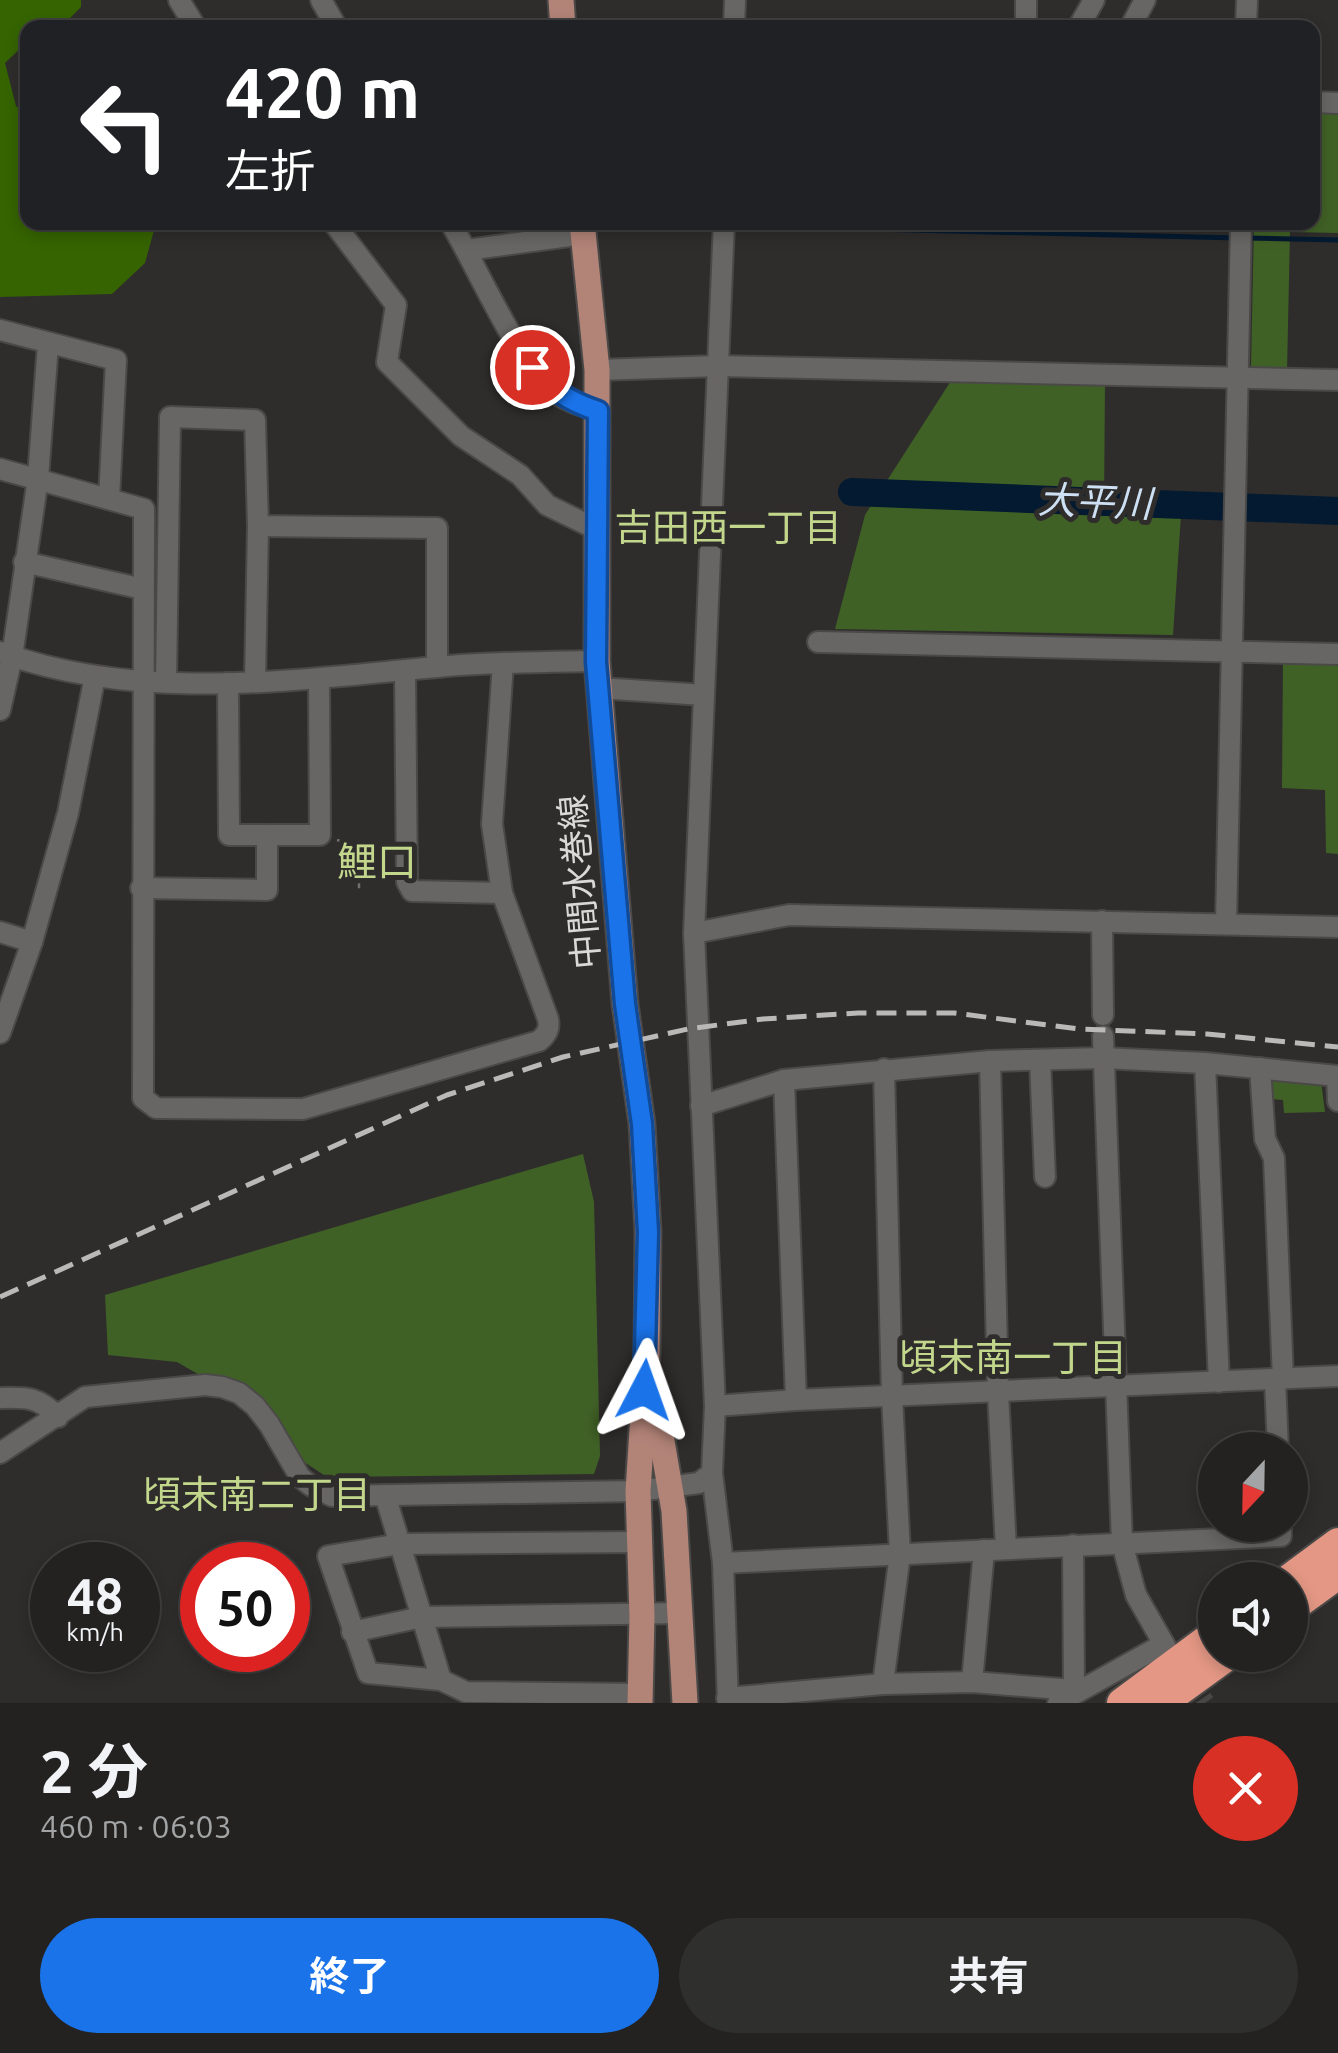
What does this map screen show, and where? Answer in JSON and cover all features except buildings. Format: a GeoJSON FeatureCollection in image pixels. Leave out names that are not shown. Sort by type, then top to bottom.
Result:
{"type":"FeatureCollection","features":[{"type":"Feature","properties":{"kind":"highway"},"geometry":{"type":"LineString","coordinates":[[1308,1565],[1338,1543]]}},
{"type":"Feature","properties":{"kind":"highway"},"geometry":{"type":"LineString","coordinates":[[1308,1596],[1338,1574]]}},
{"type":"Feature","properties":{"kind":"highway"},"geometry":{"type":"LineString","coordinates":[[1122,1703],[1198,1647]]}},
{"type":"Feature","properties":{"kind":"highway"},"geometry":{"type":"LineString","coordinates":[[1162,1703],[1205,1672]]}},
{"type":"Feature","properties":{"kind":"highway"},"geometry":{"type":"LineString","coordinates":[[1173,1703],[1208,1672]]}},
{"type":"Feature","properties":{"kind":"main road","name":"中間水巻線"},"geometry":{"type":"LineString","coordinates":[[583,230],[597,370],[596,662],[625,1004],[642,1124],[648,1232],[647,1354],[638,1491],[640,1698]]}},
{"type":"Feature","properties":{"kind":"main road","name":"中間水巻線"},"geometry":{"type":"LineString","coordinates":[[647,1354],[674,1512],[685,1703]]}},
{"type":"Feature","properties":{"kind":"street"},"geometry":{"type":"LineString","coordinates":[[339,230],[396,304],[388,362],[461,436],[520,475],[547,505],[596,529]]}},
{"type":"Feature","properties":{"kind":"street"},"geometry":{"type":"LineString","coordinates":[[455,230],[532,367],[552,391],[569,402],[598,411]]}},
{"type":"Feature","properties":{"kind":"street"},"geometry":{"type":"LineString","coordinates":[[467,250],[572,230]]}},
{"type":"Feature","properties":{"kind":"street"},"geometry":{"type":"LineString","coordinates":[[724,230],[694,933],[715,1406],[712,1473],[723,1563],[728,1701],[896,1691],[972,1682],[1074,1690],[1073,1545]]}},
{"type":"Feature","properties":{"kind":"street"},"geometry":{"type":"LineString","coordinates":[[1226,924],[1241,230]]}},
{"type":"Feature","properties":{"kind":"street"},"geometry":{"type":"LineString","coordinates":[[0,330],[116,360],[109,500]]}},
{"type":"Feature","properties":{"kind":"street"},"geometry":{"type":"LineString","coordinates":[[0,710],[6,654],[38,478],[48,344]]}},
{"type":"Feature","properties":{"kind":"street"},"geometry":{"type":"LineString","coordinates":[[597,370],[719,366],[1338,380]]}},
{"type":"Feature","properties":{"kind":"street"},"geometry":{"type":"LineString","coordinates":[[166,682],[170,417],[255,420],[255,682]]}},
{"type":"Feature","properties":{"kind":"street"},"geometry":{"type":"LineString","coordinates":[[0,469],[144,508],[143,1098],[156,1108],[303,1109],[539,1040],[550,1028],[502,893],[492,824],[503,662]]}},
{"type":"Feature","properties":{"kind":"street"},"geometry":{"type":"LineString","coordinates":[[258,526],[437,528],[438,667]]}},
{"type":"Feature","properties":{"kind":"street"},"geometry":{"type":"LineString","coordinates":[[24,562],[143,589]]}},
{"type":"Feature","properties":{"kind":"street"},"geometry":{"type":"LineString","coordinates":[[818,642],[1338,654]]}},
{"type":"Feature","properties":{"kind":"street"},"geometry":{"type":"LineString","coordinates":[[6,654],[95,676],[143,683],[319,680],[503,662],[596,662]]}},
{"type":"Feature","properties":{"kind":"street"},"geometry":{"type":"LineString","coordinates":[[405,670],[407,882],[412,892],[502,893]]}},
{"type":"Feature","properties":{"kind":"street"},"geometry":{"type":"LineString","coordinates":[[0,1033],[32,942],[68,813],[95,676]]}},
{"type":"Feature","properties":{"kind":"street"},"geometry":{"type":"LineString","coordinates":[[228,683],[230,835],[320,835],[319,680]]}},
{"type":"Feature","properties":{"kind":"street"},"geometry":{"type":"LineString","coordinates":[[599,688],[704,695]]}},
{"type":"Feature","properties":{"kind":"street"},"geometry":{"type":"LineString","coordinates":[[141,888],[267,890],[268,835]]}},
{"type":"Feature","properties":{"kind":"street"},"geometry":{"type":"LineString","coordinates":[[694,933],[789,915],[1338,927]]}},
{"type":"Feature","properties":{"kind":"street"},"geometry":{"type":"LineString","coordinates":[[1058,1703],[1166,1648],[1136,1595],[1122,1543],[1103,1058],[1102,921]]}},
{"type":"Feature","properties":{"kind":"street"},"geometry":{"type":"LineString","coordinates":[[0,932],[32,942]]}},
{"type":"Feature","properties":{"kind":"street"},"geometry":{"type":"LineString","coordinates":[[701,1106],[784,1080],[884,1069],[1103,1058],[1338,1076],[1338,1101]]}},
{"type":"Feature","properties":{"kind":"street"},"geometry":{"type":"LineString","coordinates":[[1040,1060],[1045,1177]]}},
{"type":"Feature","properties":{"kind":"street"},"geometry":{"type":"LineString","coordinates":[[990,1062],[1006,1548]]}},
{"type":"Feature","properties":{"kind":"street"},"geometry":{"type":"LineString","coordinates":[[1205,1063],[1219,1382]]}},
{"type":"Feature","properties":{"kind":"street"},"geometry":{"type":"LineString","coordinates":[[1260,1068],[1265,1140],[1274,1158],[1278,1432]]}},
{"type":"Feature","properties":{"kind":"street"},"geometry":{"type":"LineString","coordinates":[[884,1069],[900,1554],[896,1691]]}},
{"type":"Feature","properties":{"kind":"street"},"geometry":{"type":"LineString","coordinates":[[784,1080],[796,1400]]}},
{"type":"Feature","properties":{"kind":"street"},"geometry":{"type":"LineString","coordinates":[[715,1406],[1338,1376]]}},
{"type":"Feature","properties":{"kind":"street"},"geometry":{"type":"LineString","coordinates":[[0,1454],[85,1397],[205,1385],[222,1387],[254,1406],[300,1477],[332,1496],[638,1491],[699,1483],[712,1473]]}},
{"type":"Feature","properties":{"kind":"street"},"geometry":{"type":"LineString","coordinates":[[0,1398],[30,1396],[58,1417]]}},
{"type":"Feature","properties":{"kind":"street"},"geometry":{"type":"LineString","coordinates":[[385,1495],[441,1680]]}},
{"type":"Feature","properties":{"kind":"street"},"geometry":{"type":"LineString","coordinates":[[723,1563],[1198,1540]]}},
{"type":"Feature","properties":{"kind":"street"},"geometry":{"type":"LineString","coordinates":[[640,1542],[400,1544],[328,1556],[368,1673],[441,1680],[466,1692],[640,1698]]}},
{"type":"Feature","properties":{"kind":"street"},"geometry":{"type":"LineString","coordinates":[[972,1682],[984,1550]]}},
{"type":"Feature","properties":{"kind":"street"},"geometry":{"type":"LineString","coordinates":[[352,1632],[422,1617],[682,1613]]}},
{"type":"Feature","properties":{"kind":"path"},"geometry":{"type":"LineString","coordinates":[[320,835],[360,846],[359,892]]}},
{"type":"Feature","properties":{"kind":"green space"},"geometry":{"type":"Polygon","coordinates":[[[0,0],[81,0],[81,7],[68,20],[20,20],[20,49],[5,63],[20,110],[20,230],[154,230],[145,263],[112,294],[0,297],[0,0]]]}},
{"type":"Feature","properties":{"kind":"green space"},"geometry":{"type":"Polygon","coordinates":[[[1320,108],[1338,108],[1338,233],[1290,232],[1287,371],[1251,367],[1254,230],[1320,230],[1320,108]]]}},
{"type":"Feature","properties":{"kind":"green space"},"geometry":{"type":"Polygon","coordinates":[[[956,373],[1105,378],[1104,511],[1181,515],[1173,635],[835,629],[865,515],[956,373]]]}},
{"type":"Feature","properties":{"kind":"green space"},"geometry":{"type":"Polygon","coordinates":[[[1283,660],[1338,661],[1338,854],[1326,853],[1325,790],[1282,788],[1283,660]]]}},
{"type":"Feature","properties":{"kind":"green space"},"geometry":{"type":"Polygon","coordinates":[[[1270,1078],[1321,1081],[1325,1112],[1284,1113],[1283,1100],[1271,1099],[1270,1078]]]}},
{"type":"Feature","properties":{"kind":"green space"},"geometry":{"type":"Polygon","coordinates":[[[583,1154],[594,1202],[600,1456],[594,1474],[327,1477],[269,1439],[229,1392],[177,1362],[108,1355],[105,1295],[583,1154]]]}},
{"type":"Feature","properties":{"kind":"waterway"},"geometry":{"type":"LineString","coordinates":[[911,230],[1236,238]]}},
{"type":"Feature","properties":{"kind":"waterway"},"geometry":{"type":"LineString","coordinates":[[1247,238],[1338,240]]}},
{"type":"Feature","properties":{"kind":"waterway","name":"大平川"},"geometry":{"type":"LineString","coordinates":[[852,492],[1338,511]]}},
{"type":"Feature","properties":{"kind":"tunnel"},"geometry":{"type":"LineString","coordinates":[[1185,1674],[1205,1703]]}},
{"type":"Feature","properties":{"kind":"railway"},"geometry":{"type":"LineString","coordinates":[[0,1297],[447,1095],[563,1057],[688,1029],[858,1013],[954,1013],[1079,1029],[1207,1034],[1338,1047]]}},
{"type":"Feature","properties":{"kind":"district","name":"吉田西一丁目"},"geometry":{"type":"Point","coordinates":[728,527]}},
{"type":"Feature","properties":{"kind":"district","name":"鯉口"},"geometry":{"type":"Point","coordinates":[377,861]}},
{"type":"Feature","properties":{"kind":"district","name":"頃末南一丁目"},"geometry":{"type":"Point","coordinates":[1013,1357]}},
{"type":"Feature","properties":{"kind":"district","name":"頃末南二丁目"},"geometry":{"type":"Point","coordinates":[257,1494]}},
{"type":"Feature","properties":{"kind":"route"},"geometry":{"type":"LineString","coordinates":[[532,367],[552,391],[569,402],[598,411],[596,662],[625,1004],[642,1124],[648,1232],[644,1390]]}}]}
